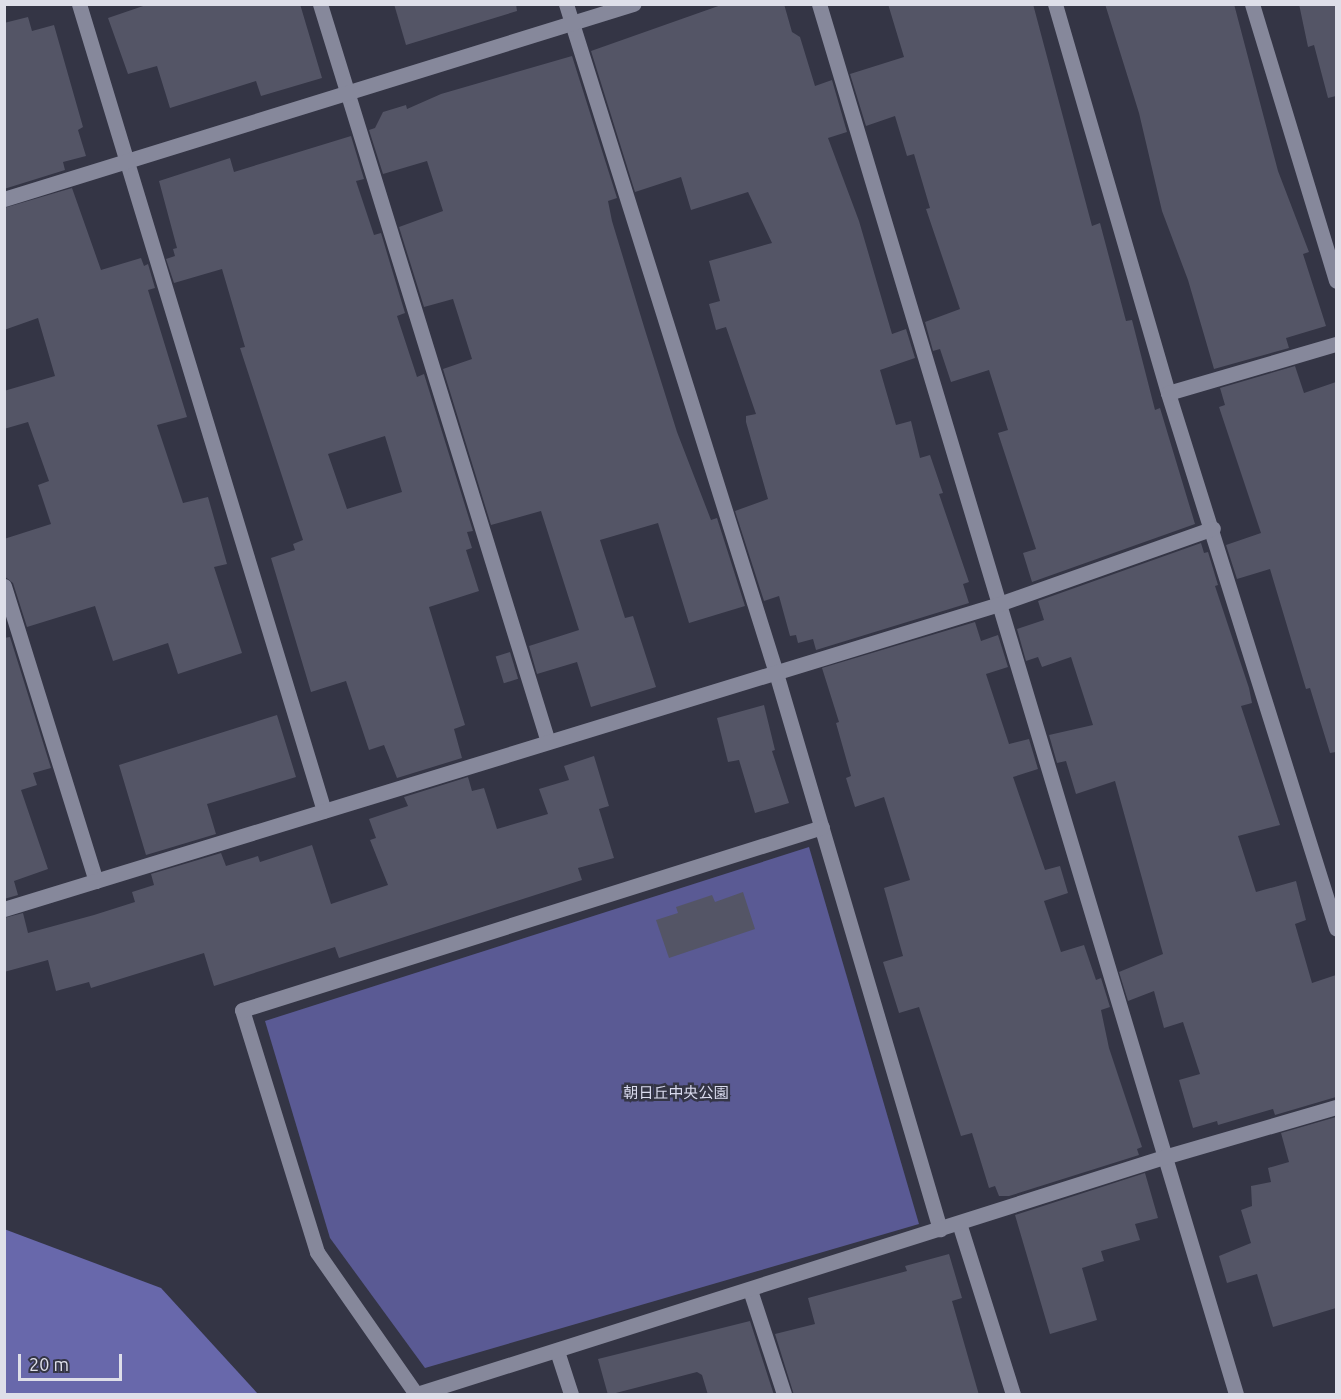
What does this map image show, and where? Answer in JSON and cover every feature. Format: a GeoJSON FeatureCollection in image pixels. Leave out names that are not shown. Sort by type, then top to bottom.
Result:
{"type":"FeatureCollection","features":[{"type":"Feature","properties":{"kind":"street"},"geometry":{"type":"LineString","coordinates":[[79,4],[125,164],[324,811]]}},
{"type":"Feature","properties":{"kind":"street"},"geometry":{"type":"LineString","coordinates":[[320,4],[548,742]]}},
{"type":"Feature","properties":{"kind":"street"},"geometry":{"type":"LineString","coordinates":[[566,4],[776,673],[940,1229]]}},
{"type":"Feature","properties":{"kind":"street"},"geometry":{"type":"LineString","coordinates":[[4,199],[125,164],[348,90],[633,4]]}},
{"type":"Feature","properties":{"kind":"street"},"geometry":{"type":"LineString","coordinates":[[819,4],[996,605],[1236,1395]]}},
{"type":"Feature","properties":{"kind":"street"},"geometry":{"type":"LineString","coordinates":[[1055,4],[1168,393],[1213,528],[1336,928]]}},
{"type":"Feature","properties":{"kind":"street"},"geometry":{"type":"LineString","coordinates":[[1252,4],[1336,280]]}},
{"type":"Feature","properties":{"kind":"street"},"geometry":{"type":"LineString","coordinates":[[1168,393],[1336,344]]}},
{"type":"Feature","properties":{"kind":"street"},"geometry":{"type":"LineString","coordinates":[[4,909],[996,605],[1213,528]]}},
{"type":"Feature","properties":{"kind":"street"},"geometry":{"type":"LineString","coordinates":[[4,586],[96,880]]}},
{"type":"Feature","properties":{"kind":"street"},"geometry":{"type":"LineString","coordinates":[[822,827],[242,1010],[317,1252],[416,1395],[1164,1157],[1336,1107]]}},
{"type":"Feature","properties":{"kind":"street"},"geometry":{"type":"LineString","coordinates":[[959,1223],[1013,1395]]}},
{"type":"Feature","properties":{"kind":"street"},"geometry":{"type":"LineString","coordinates":[[750,1290],[784,1395]]}},
{"type":"Feature","properties":{"kind":"street"},"geometry":{"type":"LineString","coordinates":[[557,1351],[571,1395]]}},
{"type":"Feature","properties":{"kind":"green space","name":"朝日丘中央公園"},"geometry":{"type":"Polygon","coordinates":[[[809,847],[919,1224],[425,1368],[330,1238],[265,1021],[809,847]]]}},
{"type":"Feature","properties":{"kind":"shaded area"},"geometry":{"type":"Polygon","coordinates":[[[4,1229],[161,1288],[258,1394],[5,1394],[4,1229]]]}},
{"type":"Feature","properties":{"kind":"building"},"geometry":{"type":"Polygon","coordinates":[[[149,4],[300,4],[322,78],[261,96],[256,81],[170,108],[157,66],[128,74],[108,18],[149,4]]]}},
{"type":"Feature","properties":{"kind":"building"},"geometry":{"type":"Polygon","coordinates":[[[394,4],[516,4],[517,11],[406,45],[394,4]]]}},
{"type":"Feature","properties":{"kind":"building"},"geometry":{"type":"Polygon","coordinates":[[[724,4],[784,4],[792,32],[800,37],[815,86],[832,80],[847,132],[828,138],[859,221],[892,334],[906,329],[915,358],[880,370],[896,425],[911,421],[920,458],[930,455],[943,493],[939,494],[969,582],[963,584],[969,603],[816,650],[813,639],[798,643],[796,635],[790,636],[779,596],[764,601],[735,511],[768,499],[746,422],[746,416],[756,414],[726,327],[716,330],[709,304],[720,301],[709,261],[772,243],[748,192],[691,210],[681,177],[635,192],[591,51],[724,4]]]}},
{"type":"Feature","properties":{"kind":"building"},"geometry":{"type":"Polygon","coordinates":[[[888,4],[1033,4],[1092,226],[1100,223],[1126,321],[1132,320],[1155,410],[1160,408],[1195,524],[1032,582],[1023,553],[1036,549],[998,433],[1008,430],[989,370],[951,382],[940,349],[933,351],[925,322],[960,309],[926,209],[930,208],[914,154],[907,156],[895,116],[866,126],[850,74],[904,57],[888,4]]]}},
{"type":"Feature","properties":{"kind":"building"},"geometry":{"type":"Polygon","coordinates":[[[1105,4],[1234,4],[1278,171],[1309,252],[1303,254],[1326,326],[1286,338],[1289,348],[1214,369],[1188,280],[1162,211],[1139,113],[1105,4]]]}},
{"type":"Feature","properties":{"kind":"building"},"geometry":{"type":"Polygon","coordinates":[[[1299,4],[1336,4],[1336,96],[1328,98],[1314,45],[1308,47],[1299,4]]]}},
{"type":"Feature","properties":{"kind":"building"},"geometry":{"type":"Polygon","coordinates":[[[28,17],[32,31],[54,25],[83,127],[78,130],[86,156],[63,162],[65,170],[4,189],[4,23],[28,17]]]}},
{"type":"Feature","properties":{"kind":"building"},"geometry":{"type":"Polygon","coordinates":[[[572,56],[617,198],[608,201],[612,221],[677,432],[711,520],[717,518],[745,606],[689,623],[658,523],[600,540],[625,618],[633,616],[656,687],[591,707],[577,662],[537,674],[529,646],[579,630],[541,511],[491,525],[443,369],[472,359],[453,299],[424,307],[399,227],[443,211],[427,161],[383,174],[369,130],[375,128],[383,112],[406,105],[407,109],[441,94],[572,56]]]}},
{"type":"Feature","properties":{"kind":"building"},"geometry":{"type":"Polygon","coordinates":[[[351,136],[364,179],[356,181],[374,235],[381,233],[405,313],[397,316],[417,377],[424,374],[473,531],[467,532],[472,548],[466,550],[479,591],[429,607],[465,725],[454,729],[462,758],[397,778],[384,745],[369,750],[346,681],[311,692],[271,558],[295,550],[293,544],[303,540],[240,348],[245,347],[222,269],[174,283],[166,259],[175,256],[173,249],[177,248],[159,181],[230,158],[234,172],[351,136]],[[385,436],[328,454],[347,509],[402,492],[385,436]]]}},
{"type":"Feature","properties":{"kind":"building"},"geometry":{"type":"Polygon","coordinates":[[[72,188],[101,270],[141,258],[144,266],[148,264],[155,288],[148,290],[187,417],[157,425],[183,503],[208,497],[227,564],[214,567],[242,653],[178,674],[168,643],[113,661],[95,606],[27,627],[13,583],[4,576],[4,539],[51,524],[38,485],[49,481],[28,422],[4,429],[4,391],[55,376],[38,318],[4,330],[4,208],[72,188]]]}},
{"type":"Feature","properties":{"kind":"building"},"geometry":{"type":"Polygon","coordinates":[[[1295,366],[1304,393],[1336,382],[1336,752],[1330,753],[1310,688],[1306,689],[1270,569],[1237,579],[1226,545],[1261,533],[1219,407],[1225,405],[1220,388],[1295,366]]]}},
{"type":"Feature","properties":{"kind":"building"},"geometry":{"type":"Polygon","coordinates":[[[1201,543],[1204,553],[1208,552],[1218,585],[1215,586],[1249,688],[1252,703],[1241,706],[1280,825],[1238,836],[1256,892],[1296,881],[1306,920],[1295,924],[1312,983],[1336,975],[1336,1097],[1275,1115],[1273,1109],[1218,1125],[1217,1121],[1193,1128],[1179,1080],[1200,1074],[1183,1022],[1164,1028],[1154,991],[1128,1001],[1119,972],[1163,954],[1115,781],[1076,794],[1066,761],[1057,763],[1049,735],[1093,725],[1071,657],[1042,667],[1038,657],[1026,661],[1017,629],[1044,620],[1038,601],[1201,543]]]}},
{"type":"Feature","properties":{"kind":"building"},"geometry":{"type":"Polygon","coordinates":[[[975,622],[981,641],[998,635],[1008,667],[986,674],[1009,744],[1029,739],[1038,769],[1013,777],[1045,870],[1060,866],[1068,893],[1044,901],[1061,952],[1084,945],[1096,980],[1101,978],[1110,1007],[1101,1010],[1109,1048],[1142,1147],[1137,1149],[1139,1155],[1009,1196],[999,1196],[995,1186],[989,1188],[972,1133],[961,1136],[919,1007],[899,1013],[883,962],[903,956],[884,888],[910,880],[884,797],[855,807],[846,778],[851,776],[836,723],[839,722],[822,668],[975,622]]]}},
{"type":"Feature","properties":{"kind":"building"},"geometry":{"type":"Polygon","coordinates":[[[10,637],[51,768],[33,773],[37,785],[21,790],[48,869],[14,881],[18,895],[4,899],[4,638],[10,637]]]}},
{"type":"Feature","properties":{"kind":"building"},"geometry":{"type":"Polygon","coordinates":[[[510,652],[518,679],[504,683],[496,656],[510,652]]]}},
{"type":"Feature","properties":{"kind":"building"},"geometry":{"type":"Polygon","coordinates":[[[764,705],[775,750],[772,751],[789,803],[755,813],[739,760],[728,762],[717,718],[764,705]]]}},
{"type":"Feature","properties":{"kind":"building"},"geometry":{"type":"Polygon","coordinates":[[[277,715],[296,777],[207,804],[216,834],[146,855],[119,765],[277,715]]]}},
{"type":"Feature","properties":{"kind":"building"},"geometry":{"type":"Polygon","coordinates":[[[594,756],[609,806],[599,809],[614,858],[578,868],[582,880],[339,958],[335,947],[214,986],[204,953],[91,988],[89,982],[56,991],[48,960],[4,972],[4,918],[23,913],[28,933],[135,902],[132,892],[154,885],[151,874],[221,853],[226,866],[258,856],[260,862],[312,845],[331,904],[388,885],[370,840],[376,838],[369,819],[408,806],[404,797],[468,777],[472,791],[484,788],[497,829],[548,814],[539,789],[569,780],[564,766],[594,756]]]}},
{"type":"Feature","properties":{"kind":"building"},"geometry":{"type":"Polygon","coordinates":[[[743,892],[755,929],[669,958],[656,920],[678,913],[676,907],[712,895],[715,902],[743,892]]]}},
{"type":"Feature","properties":{"kind":"building"},"geometry":{"type":"Polygon","coordinates":[[[1336,1117],[1336,1308],[1273,1327],[1257,1274],[1227,1283],[1219,1256],[1251,1243],[1241,1210],[1252,1206],[1251,1186],[1271,1182],[1268,1168],[1289,1162],[1281,1133],[1336,1117]]]}},
{"type":"Feature","properties":{"kind":"building"},"geometry":{"type":"Polygon","coordinates":[[[1145,1173],[1158,1218],[1135,1224],[1140,1240],[1101,1251],[1104,1261],[1082,1268],[1097,1320],[1050,1334],[1015,1215],[1145,1173]]]}},
{"type":"Feature","properties":{"kind":"building"},"geometry":{"type":"Polygon","coordinates":[[[949,1254],[962,1298],[952,1301],[979,1395],[794,1395],[775,1334],[815,1324],[808,1298],[907,1271],[905,1266],[949,1254]]]}},
{"type":"Feature","properties":{"kind":"building"},"geometry":{"type":"Polygon","coordinates":[[[750,1321],[774,1395],[708,1395],[702,1375],[697,1372],[608,1395],[598,1359],[750,1321]]]}}]}
